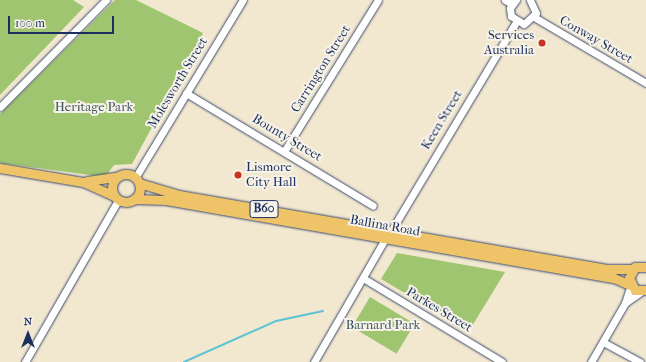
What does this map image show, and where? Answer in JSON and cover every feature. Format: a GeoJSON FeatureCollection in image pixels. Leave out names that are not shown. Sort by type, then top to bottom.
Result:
{"type":"FeatureCollection","features":[{"type":"Feature","properties":{"kind":"main road","name":"B60"},"geometry":{"type":"LineString","coordinates":[[0,168],[84,182],[116,198],[134,199]]}},
{"type":"Feature","properties":{"kind":"main road","name":"B60"},"geometry":{"type":"LineString","coordinates":[[84,182],[128,175],[137,181]]}},
{"type":"Feature","properties":{"kind":"main road"},"geometry":{"type":"LineString","coordinates":[[116,198],[112,188],[117,177]]}},
{"type":"Feature","properties":{"kind":"main road","name":"Ballina Road"},"geometry":{"type":"LineString","coordinates":[[137,181],[179,194],[614,278],[630,285]]}},
{"type":"Feature","properties":{"kind":"main road"},"geometry":{"type":"LineString","coordinates":[[134,199],[137,181]]}},
{"type":"Feature","properties":{"kind":"main road","name":"Ballina Road"},"geometry":{"type":"LineString","coordinates":[[134,199],[166,200],[607,269],[633,269]]}},
{"type":"Feature","properties":{"kind":"main road","name":"B60"},"geometry":{"type":"LineString","coordinates":[[633,269],[645,265]]}},
{"type":"Feature","properties":{"kind":"main road"},"geometry":{"type":"LineString","coordinates":[[630,285],[633,269]]}},
{"type":"Feature","properties":{"kind":"main road","name":"B60"},"geometry":{"type":"LineString","coordinates":[[630,285],[644,291]]}},
{"type":"Feature","properties":{"kind":"street"},"geometry":{"type":"LineString","coordinates":[[0,107],[106,0]]}},
{"type":"Feature","properties":{"kind":"street","name":"Molesworth Street"},"geometry":{"type":"LineString","coordinates":[[137,181],[186,93],[242,0]]}},
{"type":"Feature","properties":{"kind":"street","name":"Carrington Street"},"geometry":{"type":"LineString","coordinates":[[285,150],[378,0]]}},
{"type":"Feature","properties":{"kind":"street"},"geometry":{"type":"LineString","coordinates":[[505,0],[514,2],[511,16],[516,22],[528,23],[534,17],[533,2]]}},
{"type":"Feature","properties":{"kind":"street","name":"Conway Street"},"geometry":{"type":"LineString","coordinates":[[534,17],[646,83]]}},
{"type":"Feature","properties":{"kind":"street","name":"Keen Street"},"geometry":{"type":"LineString","coordinates":[[314,362],[388,235],[516,22]]}},
{"type":"Feature","properties":{"kind":"street","name":"Bounty Street"},"geometry":{"type":"LineString","coordinates":[[186,93],[285,150],[373,206]]}},
{"type":"Feature","properties":{"kind":"street"},"geometry":{"type":"LineString","coordinates":[[25,362],[116,198]]}},
{"type":"Feature","properties":{"kind":"street","name":"Parkes Street"},"geometry":{"type":"LineString","coordinates":[[363,278],[502,362]]}},
{"type":"Feature","properties":{"kind":"street"},"geometry":{"type":"LineString","coordinates":[[591,362],[625,303],[630,285]]}},
{"type":"Feature","properties":{"kind":"street"},"geometry":{"type":"LineString","coordinates":[[625,303],[644,291]]}},
{"type":"Feature","properties":{"kind":"street"},"geometry":{"type":"LineString","coordinates":[[603,342],[640,362]]}},
{"type":"Feature","properties":{"kind":"green space"},"geometry":{"type":"Polygon","coordinates":[[[0,0],[73,0],[84,7],[0,95],[0,0]]]}},
{"type":"Feature","properties":{"kind":"green space","name":"Heritage Park"},"geometry":{"type":"Polygon","coordinates":[[[115,0],[136,0],[203,33],[132,164],[114,165],[105,177],[0,163],[0,114],[115,0]]]}},
{"type":"Feature","properties":{"kind":"green space"},"geometry":{"type":"Polygon","coordinates":[[[397,253],[505,272],[469,331],[381,279],[397,253]]]}},
{"type":"Feature","properties":{"kind":"green space","name":"Barnard Park"},"geometry":{"type":"Polygon","coordinates":[[[370,297],[415,324],[397,354],[352,327],[370,297]]]}},
{"type":"Feature","properties":{"kind":"waterway"},"geometry":{"type":"LineString","coordinates":[[184,362],[276,321],[323,311]]}},
{"type":"Feature","properties":{"kind":"place","name":"Services Australia"},"geometry":{"type":"Point","coordinates":[542,43]}},
{"type":"Feature","properties":{"kind":"place","name":"Lismore City Hall"},"geometry":{"type":"Point","coordinates":[238,175]}}]}
